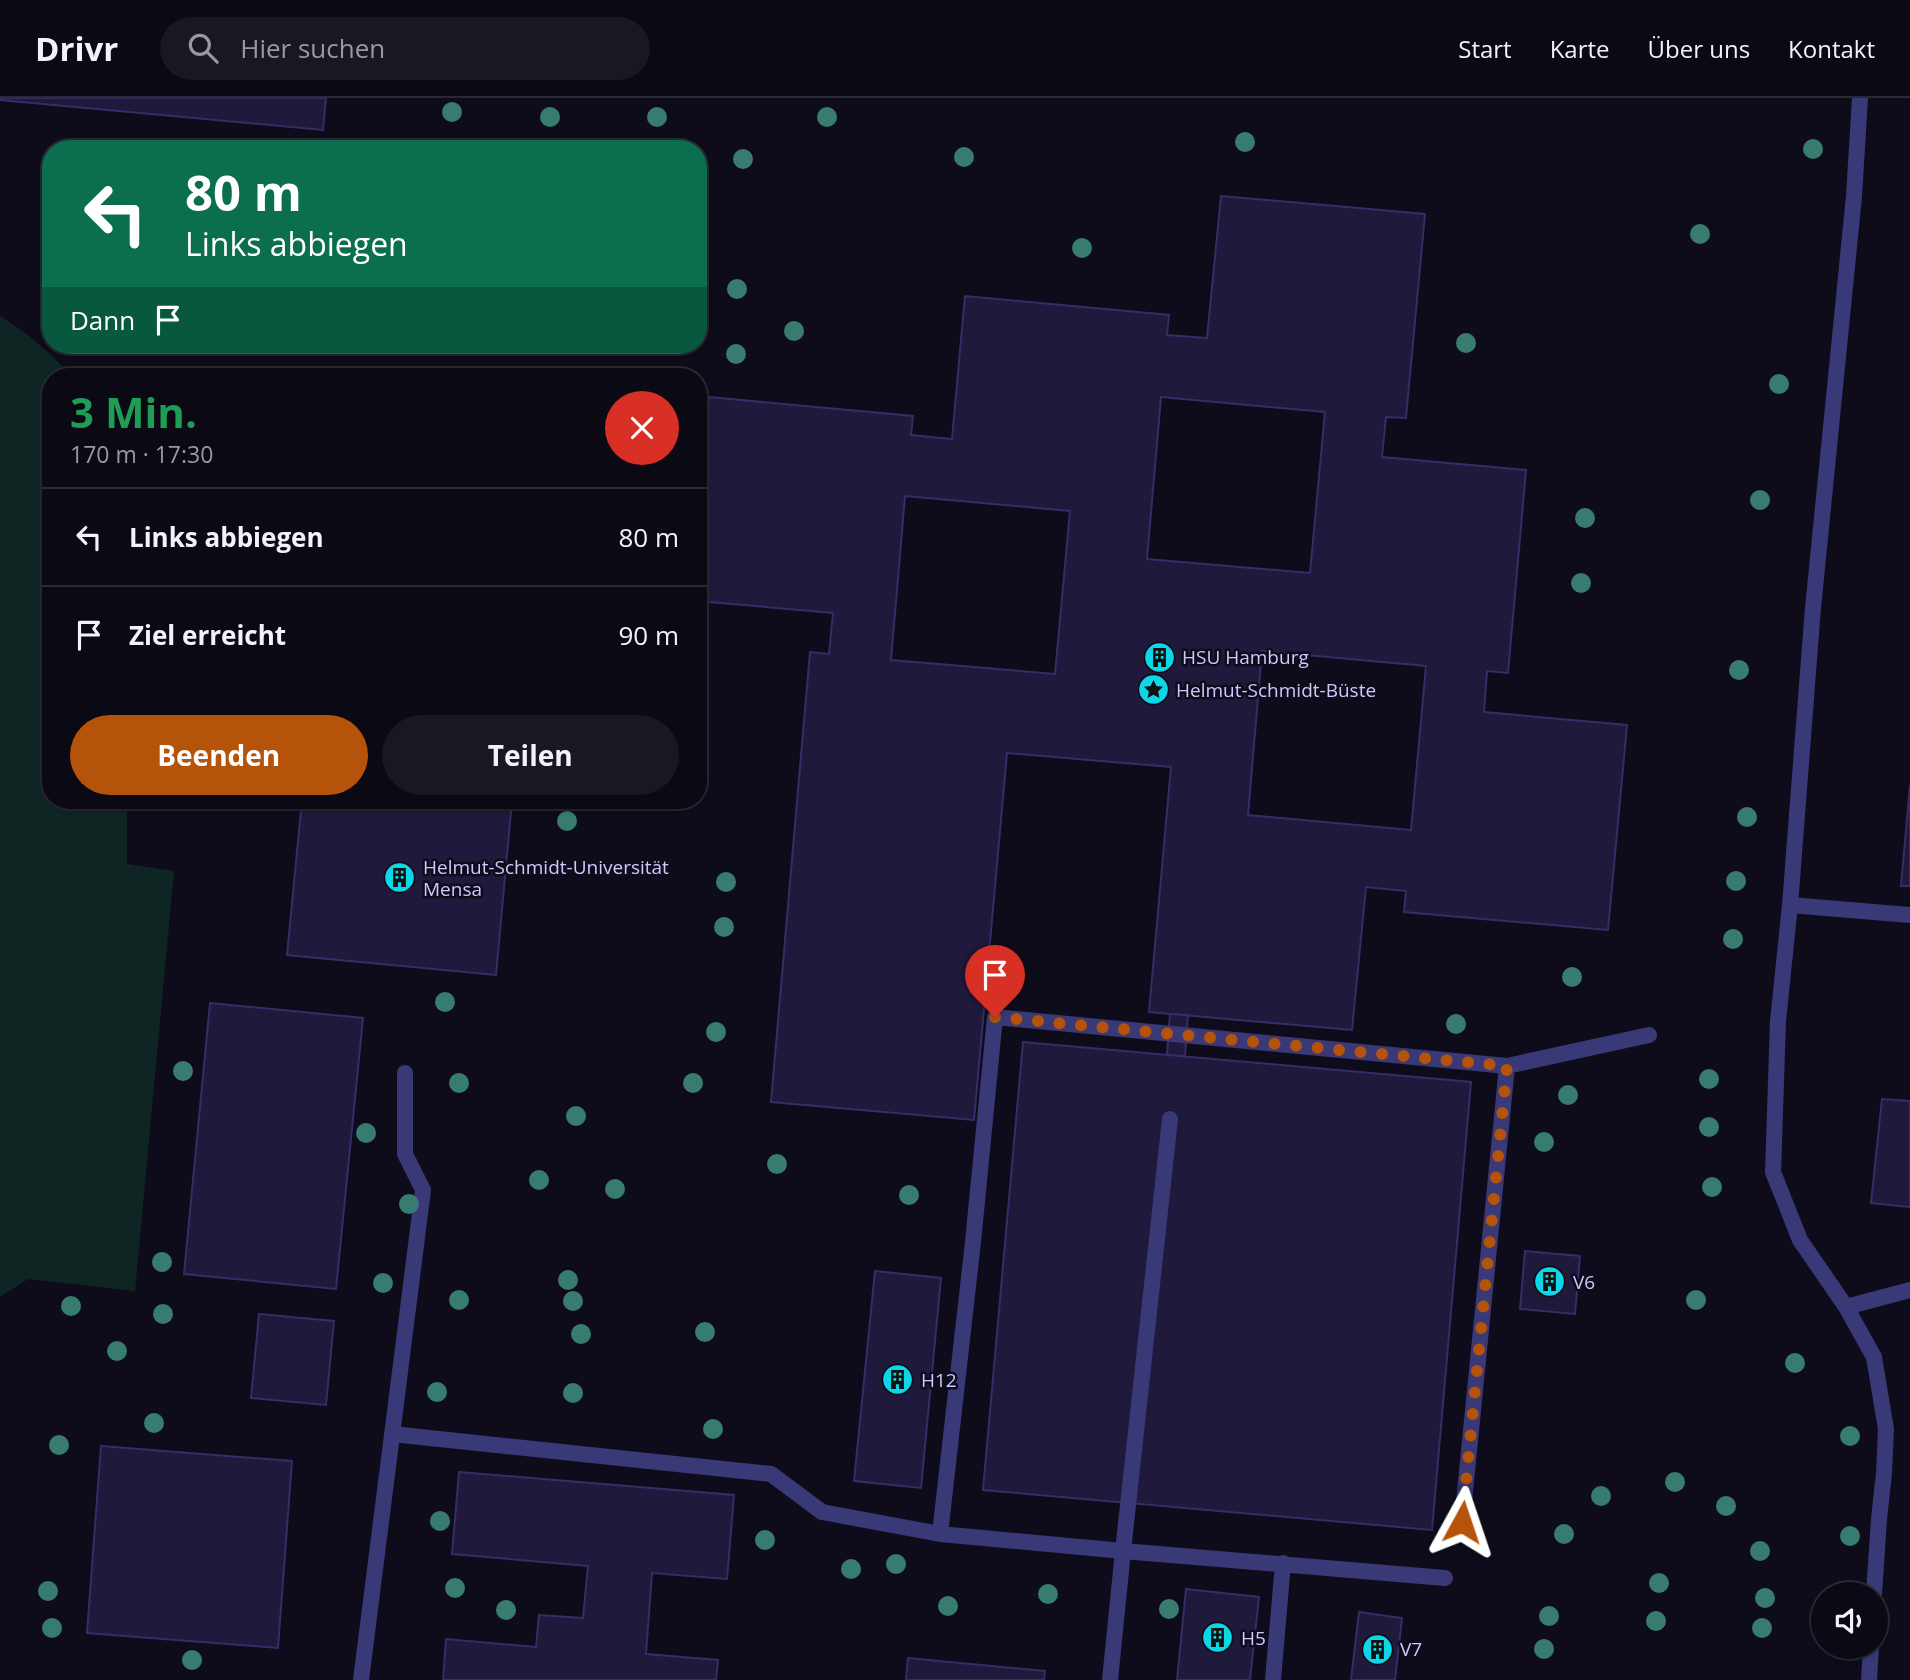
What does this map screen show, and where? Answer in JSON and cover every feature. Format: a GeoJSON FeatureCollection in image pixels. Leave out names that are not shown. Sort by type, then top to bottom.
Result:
{"type":"FeatureCollection","features":[{"type":"Feature","properties":{"kind":"lane"},"geometry":{"type":"LineString","coordinates":[[1860,98],[1854,196],[1813,608],[1790,905],[1778,1021],[1773,1172],[1800,1240],[1846,1307],[1874,1357],[1886,1429],[1875,1582]]}},
{"type":"Feature","properties":{"kind":"lane"},"geometry":{"type":"LineString","coordinates":[[1790,905],[1910,915]]}},
{"type":"Feature","properties":{"kind":"lane"},"geometry":{"type":"LineString","coordinates":[[940,1534],[995,1017],[1507,1066],[1649,1035]]}},
{"type":"Feature","properties":{"kind":"lane"},"geometry":{"type":"LineString","coordinates":[[1462,1522],[1507,1066]]}},
{"type":"Feature","properties":{"kind":"lane"},"geometry":{"type":"LineString","coordinates":[[361,1680],[423,1190],[405,1154],[405,1073]]}},
{"type":"Feature","properties":{"kind":"lane"},"geometry":{"type":"LineString","coordinates":[[1110,1680],[1170,1119]]}},
{"type":"Feature","properties":{"kind":"lane"},"geometry":{"type":"LineString","coordinates":[[1846,1307],[1910,1290]]}},
{"type":"Feature","properties":{"kind":"lane"},"geometry":{"type":"LineString","coordinates":[[392,1434],[771,1474],[822,1512],[940,1534],[1445,1578]]}},
{"type":"Feature","properties":{"kind":"lane"},"geometry":{"type":"LineString","coordinates":[[1273,1680],[1283,1563]]}},
{"type":"Feature","properties":{"kind":"lane"},"geometry":{"type":"LineString","coordinates":[[1869,1680],[1870,1659]]}},
{"type":"Feature","properties":{"kind":"green space"},"geometry":{"type":"Polygon","coordinates":[[[0,316],[38,343],[42,347],[42,354],[50,354],[63,368],[42,368],[42,809],[127,809],[127,864],[174,871],[135,1291],[28,1279],[0,1297],[0,316]]]}},
{"type":"Feature","properties":{"kind":"building"},"geometry":{"type":"Polygon","coordinates":[[[0,98],[326,98],[323,130],[0,98]]]}},
{"type":"Feature","properties":{"kind":"building","name":"HSU Hamburg"},"geometry":{"type":"Polygon","coordinates":[[[1221,196],[1425,214],[1406,418],[1386,417],[1382,457],[1526,470],[1508,673],[1487,671],[1484,712],[1627,725],[1608,930],[1404,912],[1406,891],[1366,887],[1352,1030],[1149,1012],[1171,767],[1007,753],[974,1120],[771,1102],[810,652],[829,654],[833,613],[707,602],[709,397],[913,416],[911,435],[952,439],[965,296],[1169,315],[1167,335],[1207,338],[1221,196]],[[1161,397],[1147,559],[1310,573],[1325,412],[1161,397]],[[905,496],[891,660],[1055,674],[1070,511],[905,496]],[[1262,651],[1248,815],[1411,830],[1426,666],[1262,651]]]}},
{"type":"Feature","properties":{"kind":"building"},"geometry":{"type":"Polygon","coordinates":[[[1910,785],[1910,886],[1901,886],[1910,785]]]}},
{"type":"Feature","properties":{"kind":"building","name":"Helmut-Schmidt-Universität Mensa"},"geometry":{"type":"Polygon","coordinates":[[[301,809],[511,809],[496,975],[287,955],[301,809]]]}},
{"type":"Feature","properties":{"kind":"building"},"geometry":{"type":"Polygon","coordinates":[[[210,1003],[363,1018],[336,1289],[184,1274],[210,1003]]]}},
{"type":"Feature","properties":{"kind":"building"},"geometry":{"type":"Polygon","coordinates":[[[1170,1014],[1188,1015],[1185,1056],[1167,1055],[1170,1014]]]}},
{"type":"Feature","properties":{"kind":"building"},"geometry":{"type":"Polygon","coordinates":[[[1023,1042],[1471,1082],[1432,1530],[983,1490],[1023,1042]]]}},
{"type":"Feature","properties":{"kind":"building"},"geometry":{"type":"Polygon","coordinates":[[[1882,1099],[1910,1101],[1910,1207],[1871,1203],[1882,1099]]]}},
{"type":"Feature","properties":{"kind":"building","name":"V6"},"geometry":{"type":"Polygon","coordinates":[[[1525,1251],[1580,1256],[1575,1314],[1520,1309],[1525,1251]]]}},
{"type":"Feature","properties":{"kind":"building","name":"H12"},"geometry":{"type":"Polygon","coordinates":[[[875,1271],[941,1278],[921,1488],[854,1481],[875,1271]]]}},
{"type":"Feature","properties":{"kind":"building"},"geometry":{"type":"Polygon","coordinates":[[[259,1314],[334,1321],[326,1405],[251,1398],[259,1314]]]}},
{"type":"Feature","properties":{"kind":"building"},"geometry":{"type":"Polygon","coordinates":[[[101,1446],[292,1461],[278,1648],[87,1633],[101,1446]]]}},
{"type":"Feature","properties":{"kind":"building"},"geometry":{"type":"Polygon","coordinates":[[[459,1472],[734,1495],[727,1579],[652,1573],[646,1654],[718,1660],[716,1680],[443,1680],[446,1639],[536,1647],[539,1615],[583,1618],[588,1566],[452,1554],[459,1472]]]}},
{"type":"Feature","properties":{"kind":"building","name":"H5"},"geometry":{"type":"Polygon","coordinates":[[[1186,1589],[1259,1597],[1250,1680],[1177,1680],[1186,1589]]]}},
{"type":"Feature","properties":{"kind":"building","name":"V7"},"geometry":{"type":"Polygon","coordinates":[[[1359,1612],[1402,1618],[1395,1680],[1351,1680],[1359,1612]]]}},
{"type":"Feature","properties":{"kind":"building"},"geometry":{"type":"Polygon","coordinates":[[[908,1658],[1045,1671],[1044,1680],[906,1680],[908,1658]]]}},
{"type":"Feature","properties":{"kind":"place","name":"HSU Hamburg"},"geometry":{"type":"Point","coordinates":[1159,657]}},
{"type":"Feature","properties":{"kind":"place","name":"Helmut-Schmidt-Büste"},"geometry":{"type":"Point","coordinates":[1153,690]}},
{"type":"Feature","properties":{"kind":"place","name":"Helmut-Schmidt-Universität Mensa"},"geometry":{"type":"Point","coordinates":[400,878]}},
{"type":"Feature","properties":{"kind":"place","name":"V6"},"geometry":{"type":"Point","coordinates":[1550,1282]}},
{"type":"Feature","properties":{"kind":"place","name":"H12"},"geometry":{"type":"Point","coordinates":[898,1380]}},
{"type":"Feature","properties":{"kind":"place","name":"H5"},"geometry":{"type":"Point","coordinates":[1218,1638]}},
{"type":"Feature","properties":{"kind":"place","name":"V7"},"geometry":{"type":"Point","coordinates":[1377,1649]}},
{"type":"Feature","properties":{"kind":"route"},"geometry":{"type":"LineString","coordinates":[[995,1017],[1507,1066],[1462,1522]]}}]}
